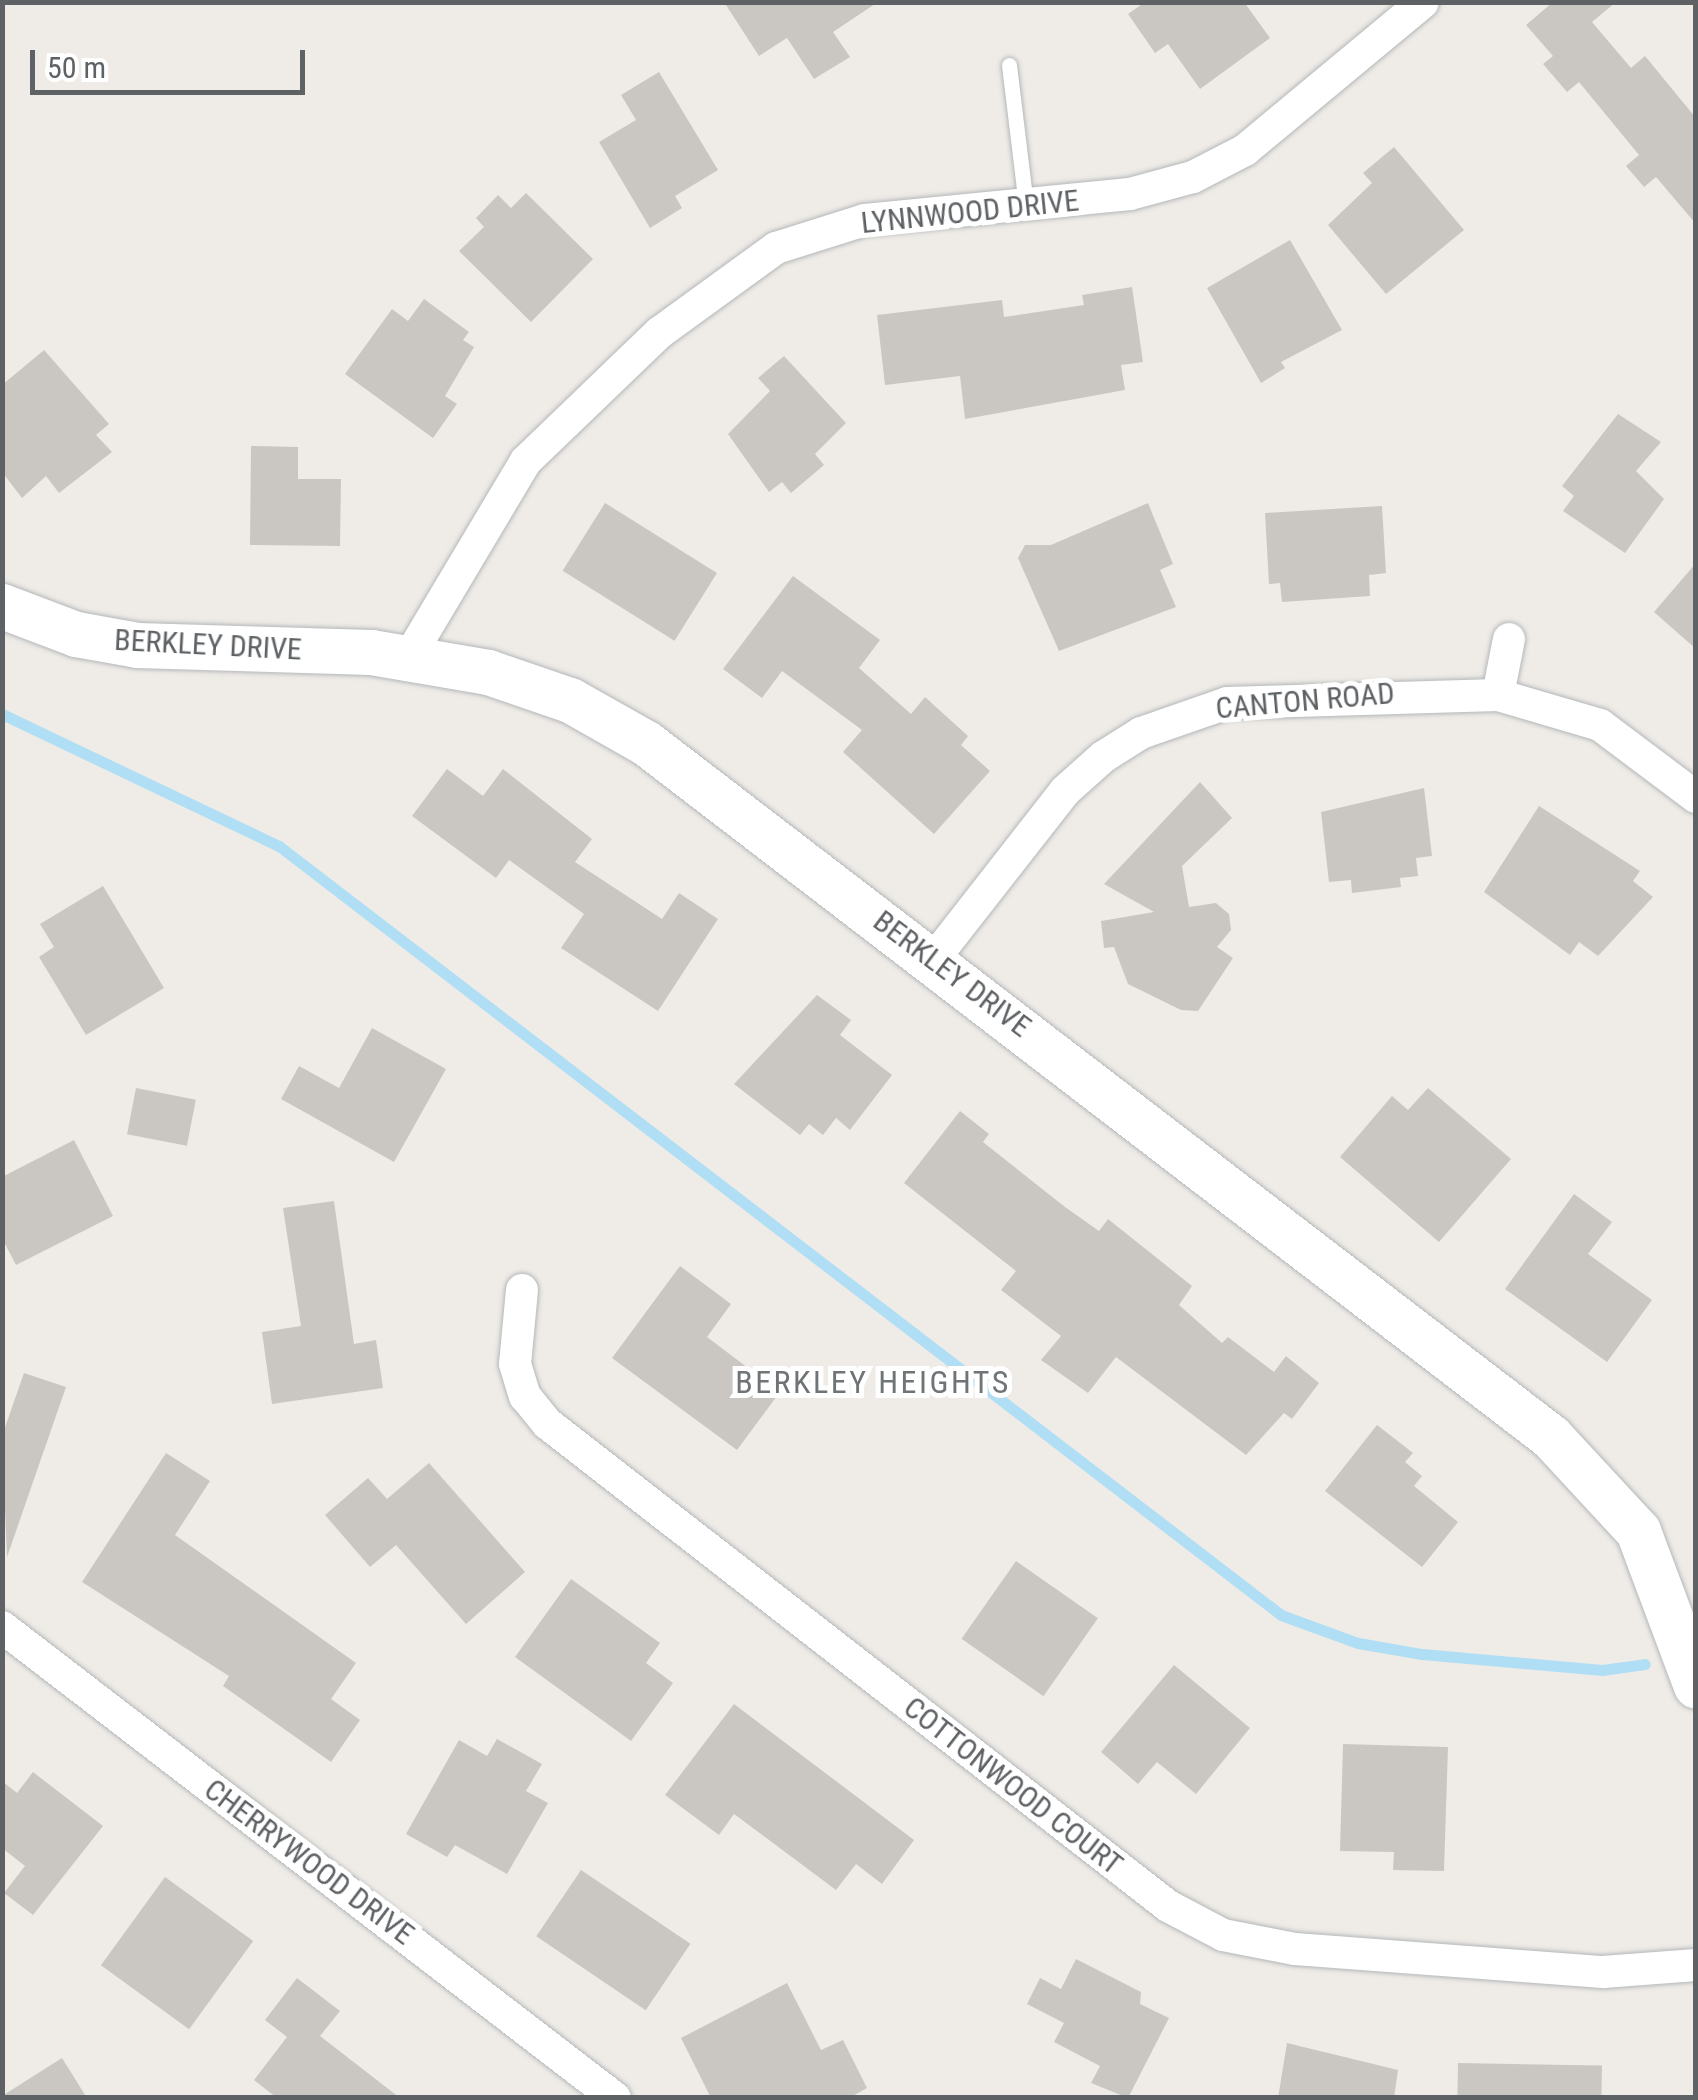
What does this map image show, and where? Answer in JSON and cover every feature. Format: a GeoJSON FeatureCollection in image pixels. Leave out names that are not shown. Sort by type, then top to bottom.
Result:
{"type":"FeatureCollection","features":[{"type":"Feature","properties":{"kind":"street","name":"LYNNWOOD DRIVE"},"geometry":{"type":"LineString","coordinates":[[408,657],[526,461],[673,322],[776,248],[865,220],[1130,194],[1221,165],[1423,2]]}},
{"type":"Feature","properties":{"kind":"street","name":"BERKLEY DRIVE"},"geometry":{"type":"LineString","coordinates":[[2,606],[76,634],[137,645],[408,657],[488,672],[570,700],[646,743],[933,960],[1598,1482],[1638,1531],[1696,1686]]}},
{"type":"Feature","properties":{"kind":"street"},"geometry":{"type":"LineString","coordinates":[[1498,694],[1509,638]]}},
{"type":"Feature","properties":{"kind":"street","name":"CANTON ROAD"},"geometry":{"type":"LineString","coordinates":[[933,960],[1065,791],[1141,733],[1227,702],[1498,694],[1600,726],[1696,797]]}},
{"type":"Feature","properties":{"kind":"street","name":"COTTONWOOD COURT"},"geometry":{"type":"LineString","coordinates":[[522,1290],[515,1364],[525,1396],[548,1424],[1168,1906],[1223,1935],[1294,1949],[1603,1972],[1696,1965]]}},
{"type":"Feature","properties":{"kind":"street","name":"CHERRYWOOD DRIVE"},"geometry":{"type":"LineString","coordinates":[[2,1627],[615,2098]]}},
{"type":"Feature","properties":{"kind":"lane"},"geometry":{"type":"LineString","coordinates":[[1009,65],[1026,205]]}},
{"type":"Feature","properties":{"kind":"building"},"geometry":{"type":"Polygon","coordinates":[[[724,2],[878,2],[833,32],[850,57],[814,79],[787,38],[759,56],[724,2]]]}},
{"type":"Feature","properties":{"kind":"building"},"geometry":{"type":"Polygon","coordinates":[[[1145,2],[1244,2],[1270,38],[1200,89],[1168,44],[1155,53],[1128,14],[1145,2]]]}},
{"type":"Feature","properties":{"kind":"building"},"geometry":{"type":"Polygon","coordinates":[[[1553,2],[1616,2],[1592,22],[1631,68],[1645,56],[1696,118],[1696,224],[1656,177],[1644,187],[1626,166],[1639,155],[1579,82],[1567,92],[1543,64],[1553,56],[1526,25],[1553,2]]]}},
{"type":"Feature","properties":{"kind":"building"},"geometry":{"type":"Polygon","coordinates":[[[659,72],[718,170],[675,196],[682,208],[650,228],[599,142],[636,120],[621,95],[659,72]]]}},
{"type":"Feature","properties":{"kind":"building"},"geometry":{"type":"Polygon","coordinates":[[[1394,147],[1464,230],[1386,294],[1328,225],[1372,183],[1363,173],[1394,147]]]}},
{"type":"Feature","properties":{"kind":"building"},"geometry":{"type":"Polygon","coordinates":[[[526,193],[593,259],[531,322],[459,251],[484,227],[476,218],[498,195],[511,208],[526,193]]]}},
{"type":"Feature","properties":{"kind":"building"},"geometry":{"type":"Polygon","coordinates":[[[1290,240],[1342,330],[1281,362],[1285,368],[1261,383],[1207,288],[1290,240]]]}},
{"type":"Feature","properties":{"kind":"building"},"geometry":{"type":"Polygon","coordinates":[[[1132,287],[1143,362],[1121,365],[1125,390],[965,419],[960,376],[885,385],[877,315],[1002,300],[1004,317],[1084,305],[1082,295],[1132,287]]]}},
{"type":"Feature","properties":{"kind":"building"},"geometry":{"type":"Polygon","coordinates":[[[424,299],[469,332],[463,340],[474,347],[445,396],[457,404],[433,438],[345,374],[392,309],[408,321],[424,299]]]}},
{"type":"Feature","properties":{"kind":"building"},"geometry":{"type":"Polygon","coordinates":[[[44,350],[109,424],[96,435],[112,452],[59,493],[46,476],[22,498],[2,472],[2,385],[44,350]]]}},
{"type":"Feature","properties":{"kind":"building"},"geometry":{"type":"Polygon","coordinates":[[[784,356],[846,423],[815,454],[824,465],[791,493],[782,482],[769,492],[728,434],[770,391],[758,378],[784,356]]]}},
{"type":"Feature","properties":{"kind":"building"},"geometry":{"type":"Polygon","coordinates":[[[1618,414],[1661,442],[1636,471],[1664,499],[1625,553],[1563,511],[1574,496],[1562,486],[1618,414]]]}},
{"type":"Feature","properties":{"kind":"building"},"geometry":{"type":"Polygon","coordinates":[[[251,446],[298,447],[298,479],[341,479],[340,546],[250,545],[251,446]]]}},
{"type":"Feature","properties":{"kind":"building"},"geometry":{"type":"Polygon","coordinates":[[[605,503],[717,573],[675,641],[563,571],[605,503]]]}},
{"type":"Feature","properties":{"kind":"building"},"geometry":{"type":"Polygon","coordinates":[[[1148,503],[1173,564],[1160,570],[1176,607],[1059,651],[1018,558],[1025,545],[1051,545],[1148,503]]]}},
{"type":"Feature","properties":{"kind":"building"},"geometry":{"type":"Polygon","coordinates":[[[1382,506],[1386,573],[1369,575],[1370,596],[1282,602],[1280,583],[1269,584],[1265,513],[1382,506]]]}},
{"type":"Feature","properties":{"kind":"building"},"geometry":{"type":"Polygon","coordinates":[[[1696,563],[1696,649],[1654,612],[1696,563]]]}},
{"type":"Feature","properties":{"kind":"building"},"geometry":{"type":"Polygon","coordinates":[[[793,576],[880,640],[859,668],[911,714],[925,697],[968,736],[961,745],[990,771],[934,834],[843,752],[862,730],[782,671],[762,698],[723,669],[793,576]]]}},
{"type":"Feature","properties":{"kind":"building"},"geometry":{"type":"Polygon","coordinates":[[[447,769],[483,796],[503,769],[592,839],[575,862],[662,919],[679,893],[718,919],[658,1011],[561,948],[584,914],[509,860],[496,878],[412,816],[447,769]]]}},
{"type":"Feature","properties":{"kind":"building"},"geometry":{"type":"Polygon","coordinates":[[[1200,782],[1232,818],[1182,866],[1189,907],[1216,903],[1229,914],[1231,930],[1217,947],[1233,958],[1198,1011],[1181,1010],[1128,984],[1114,947],[1104,948],[1101,921],[1154,912],[1104,884],[1200,782]]]}},
{"type":"Feature","properties":{"kind":"building"},"geometry":{"type":"Polygon","coordinates":[[[1424,788],[1432,856],[1416,858],[1418,876],[1400,878],[1401,887],[1352,893],[1351,880],[1329,882],[1321,812],[1424,788]]]}},
{"type":"Feature","properties":{"kind":"building"},"geometry":{"type":"Polygon","coordinates":[[[1539,806],[1640,871],[1633,881],[1653,897],[1598,956],[1579,942],[1570,955],[1484,892],[1539,806]]]}},
{"type":"Feature","properties":{"kind":"building"},"geometry":{"type":"Polygon","coordinates":[[[103,886],[164,988],[86,1035],[39,957],[54,947],[40,924],[103,886]]]}},
{"type":"Feature","properties":{"kind":"building"},"geometry":{"type":"Polygon","coordinates":[[[817,995],[851,1020],[840,1035],[892,1075],[850,1130],[836,1118],[823,1135],[809,1124],[800,1135],[734,1084],[817,995]]]}},
{"type":"Feature","properties":{"kind":"building"},"geometry":{"type":"Polygon","coordinates":[[[372,1028],[446,1069],[394,1162],[281,1099],[299,1066],[339,1088],[372,1028]]]}},
{"type":"Feature","properties":{"kind":"building"},"geometry":{"type":"Polygon","coordinates":[[[136,1088],[196,1100],[187,1146],[127,1134],[136,1088]]]}},
{"type":"Feature","properties":{"kind":"building"},"geometry":{"type":"Polygon","coordinates":[[[1428,1088],[1511,1159],[1439,1242],[1340,1157],[1392,1096],[1408,1110],[1428,1088]]]}},
{"type":"Feature","properties":{"kind":"building"},"geometry":{"type":"Polygon","coordinates":[[[960,1111],[989,1134],[983,1142],[1065,1207],[1099,1231],[1108,1219],[1192,1286],[1179,1305],[1222,1343],[1228,1337],[1274,1372],[1286,1356],[1319,1383],[1292,1419],[1284,1413],[1246,1455],[1116,1357],[1088,1393],[1041,1360],[1061,1336],[1001,1290],[1016,1271],[904,1183],[960,1111]]]}},
{"type":"Feature","properties":{"kind":"building"},"geometry":{"type":"Polygon","coordinates":[[[74,1140],[113,1216],[16,1265],[2,1238],[2,1177],[74,1140]]]}},
{"type":"Feature","properties":{"kind":"building"},"geometry":{"type":"Polygon","coordinates":[[[1574,1194],[1612,1222],[1588,1254],[1652,1300],[1607,1362],[1505,1289],[1574,1194]]]}},
{"type":"Feature","properties":{"kind":"building"},"geometry":{"type":"Polygon","coordinates":[[[334,1201],[354,1344],[376,1340],[383,1388],[272,1404],[262,1332],[301,1326],[283,1208],[334,1201]]]}},
{"type":"Feature","properties":{"kind":"building"},"geometry":{"type":"Polygon","coordinates":[[[680,1266],[731,1304],[707,1337],[780,1392],[737,1450],[612,1358],[680,1266]]]}},
{"type":"Feature","properties":{"kind":"building"},"geometry":{"type":"Polygon","coordinates":[[[24,1373],[66,1387],[7,1557],[2,1436],[24,1373]]]}},
{"type":"Feature","properties":{"kind":"building"},"geometry":{"type":"Polygon","coordinates":[[[1377,1425],[1413,1453],[1405,1462],[1422,1476],[1414,1486],[1458,1522],[1422,1567],[1325,1491],[1377,1425]]]}},
{"type":"Feature","properties":{"kind":"building"},"geometry":{"type":"Polygon","coordinates":[[[166,1453],[210,1481],[175,1535],[356,1663],[331,1699],[360,1720],[331,1762],[223,1686],[229,1676],[82,1582],[166,1453]]]}},
{"type":"Feature","properties":{"kind":"building"},"geometry":{"type":"Polygon","coordinates":[[[429,1463],[525,1572],[466,1624],[396,1545],[370,1567],[325,1515],[368,1478],[387,1499],[429,1463]]]}},
{"type":"Feature","properties":{"kind":"building"},"geometry":{"type":"Polygon","coordinates":[[[1016,1561],[1098,1618],[1043,1696],[962,1639],[1016,1561]]]}},
{"type":"Feature","properties":{"kind":"building"},"geometry":{"type":"Polygon","coordinates":[[[571,1579],[660,1643],[646,1663],[673,1683],[631,1741],[515,1657],[571,1579]]]}},
{"type":"Feature","properties":{"kind":"building"},"geometry":{"type":"Polygon","coordinates":[[[1174,1665],[1250,1728],[1196,1794],[1157,1762],[1138,1784],[1101,1752],[1174,1665]]]}},
{"type":"Feature","properties":{"kind":"building"},"geometry":{"type":"Polygon","coordinates":[[[734,1704],[914,1840],[882,1884],[856,1864],[836,1890],[734,1814],[719,1835],[665,1795],[734,1704]]]}},
{"type":"Feature","properties":{"kind":"building"},"geometry":{"type":"Polygon","coordinates":[[[497,1739],[542,1764],[526,1791],[548,1803],[507,1874],[455,1845],[447,1857],[406,1834],[459,1740],[487,1756],[497,1739]]]}},
{"type":"Feature","properties":{"kind":"building"},"geometry":{"type":"Polygon","coordinates":[[[1343,1744],[1448,1747],[1444,1871],[1393,1870],[1394,1852],[1340,1851],[1343,1744]]]}},
{"type":"Feature","properties":{"kind":"building"},"geometry":{"type":"Polygon","coordinates":[[[33,1772],[103,1826],[33,1915],[4,1893],[25,1866],[2,1848],[2,1781],[17,1793],[33,1772]]]}},
{"type":"Feature","properties":{"kind":"building"},"geometry":{"type":"Polygon","coordinates":[[[581,1870],[690,1944],[646,2010],[536,1936],[581,1870]]]}},
{"type":"Feature","properties":{"kind":"building"},"geometry":{"type":"Polygon","coordinates":[[[165,1877],[253,1941],[189,2029],[101,1965],[165,1877]]]}},
{"type":"Feature","properties":{"kind":"building"},"geometry":{"type":"Polygon","coordinates":[[[1076,1959],[1141,1992],[1140,2004],[1169,2018],[1128,2098],[1091,2083],[1100,2066],[1054,2042],[1064,2023],[1027,2004],[1040,1978],[1061,1989],[1076,1959]]]}},
{"type":"Feature","properties":{"kind":"building"},"geometry":{"type":"Polygon","coordinates":[[[297,1978],[340,2011],[320,2036],[400,2098],[277,2098],[254,2080],[287,2037],[265,2020],[297,1978]]]}},
{"type":"Feature","properties":{"kind":"building"},"geometry":{"type":"Polygon","coordinates":[[[787,1983],[821,2050],[843,2040],[867,2088],[849,2098],[711,2098],[681,2038],[787,1983]]]}},
{"type":"Feature","properties":{"kind":"building"},"geometry":{"type":"Polygon","coordinates":[[[1287,2043],[1398,2070],[1394,2098],[1278,2098],[1287,2043]]]}},
{"type":"Feature","properties":{"kind":"building"},"geometry":{"type":"Polygon","coordinates":[[[62,2058],[87,2098],[2,2098],[2,2096],[62,2058]]]}},
{"type":"Feature","properties":{"kind":"building"},"geometry":{"type":"Polygon","coordinates":[[[1458,2063],[1602,2066],[1601,2098],[1457,2098],[1458,2063]]]}},
{"type":"Feature","properties":{"kind":"waterway"},"geometry":{"type":"LineString","coordinates":[[2,714],[279,846],[1281,1615],[1358,1643],[1422,1654],[1602,1670],[1645,1664]]}},
{"type":"Feature","properties":{"kind":"district","name":"BERKLEY HEIGHTS"},"geometry":{"type":"Point","coordinates":[873,1382]}}]}
